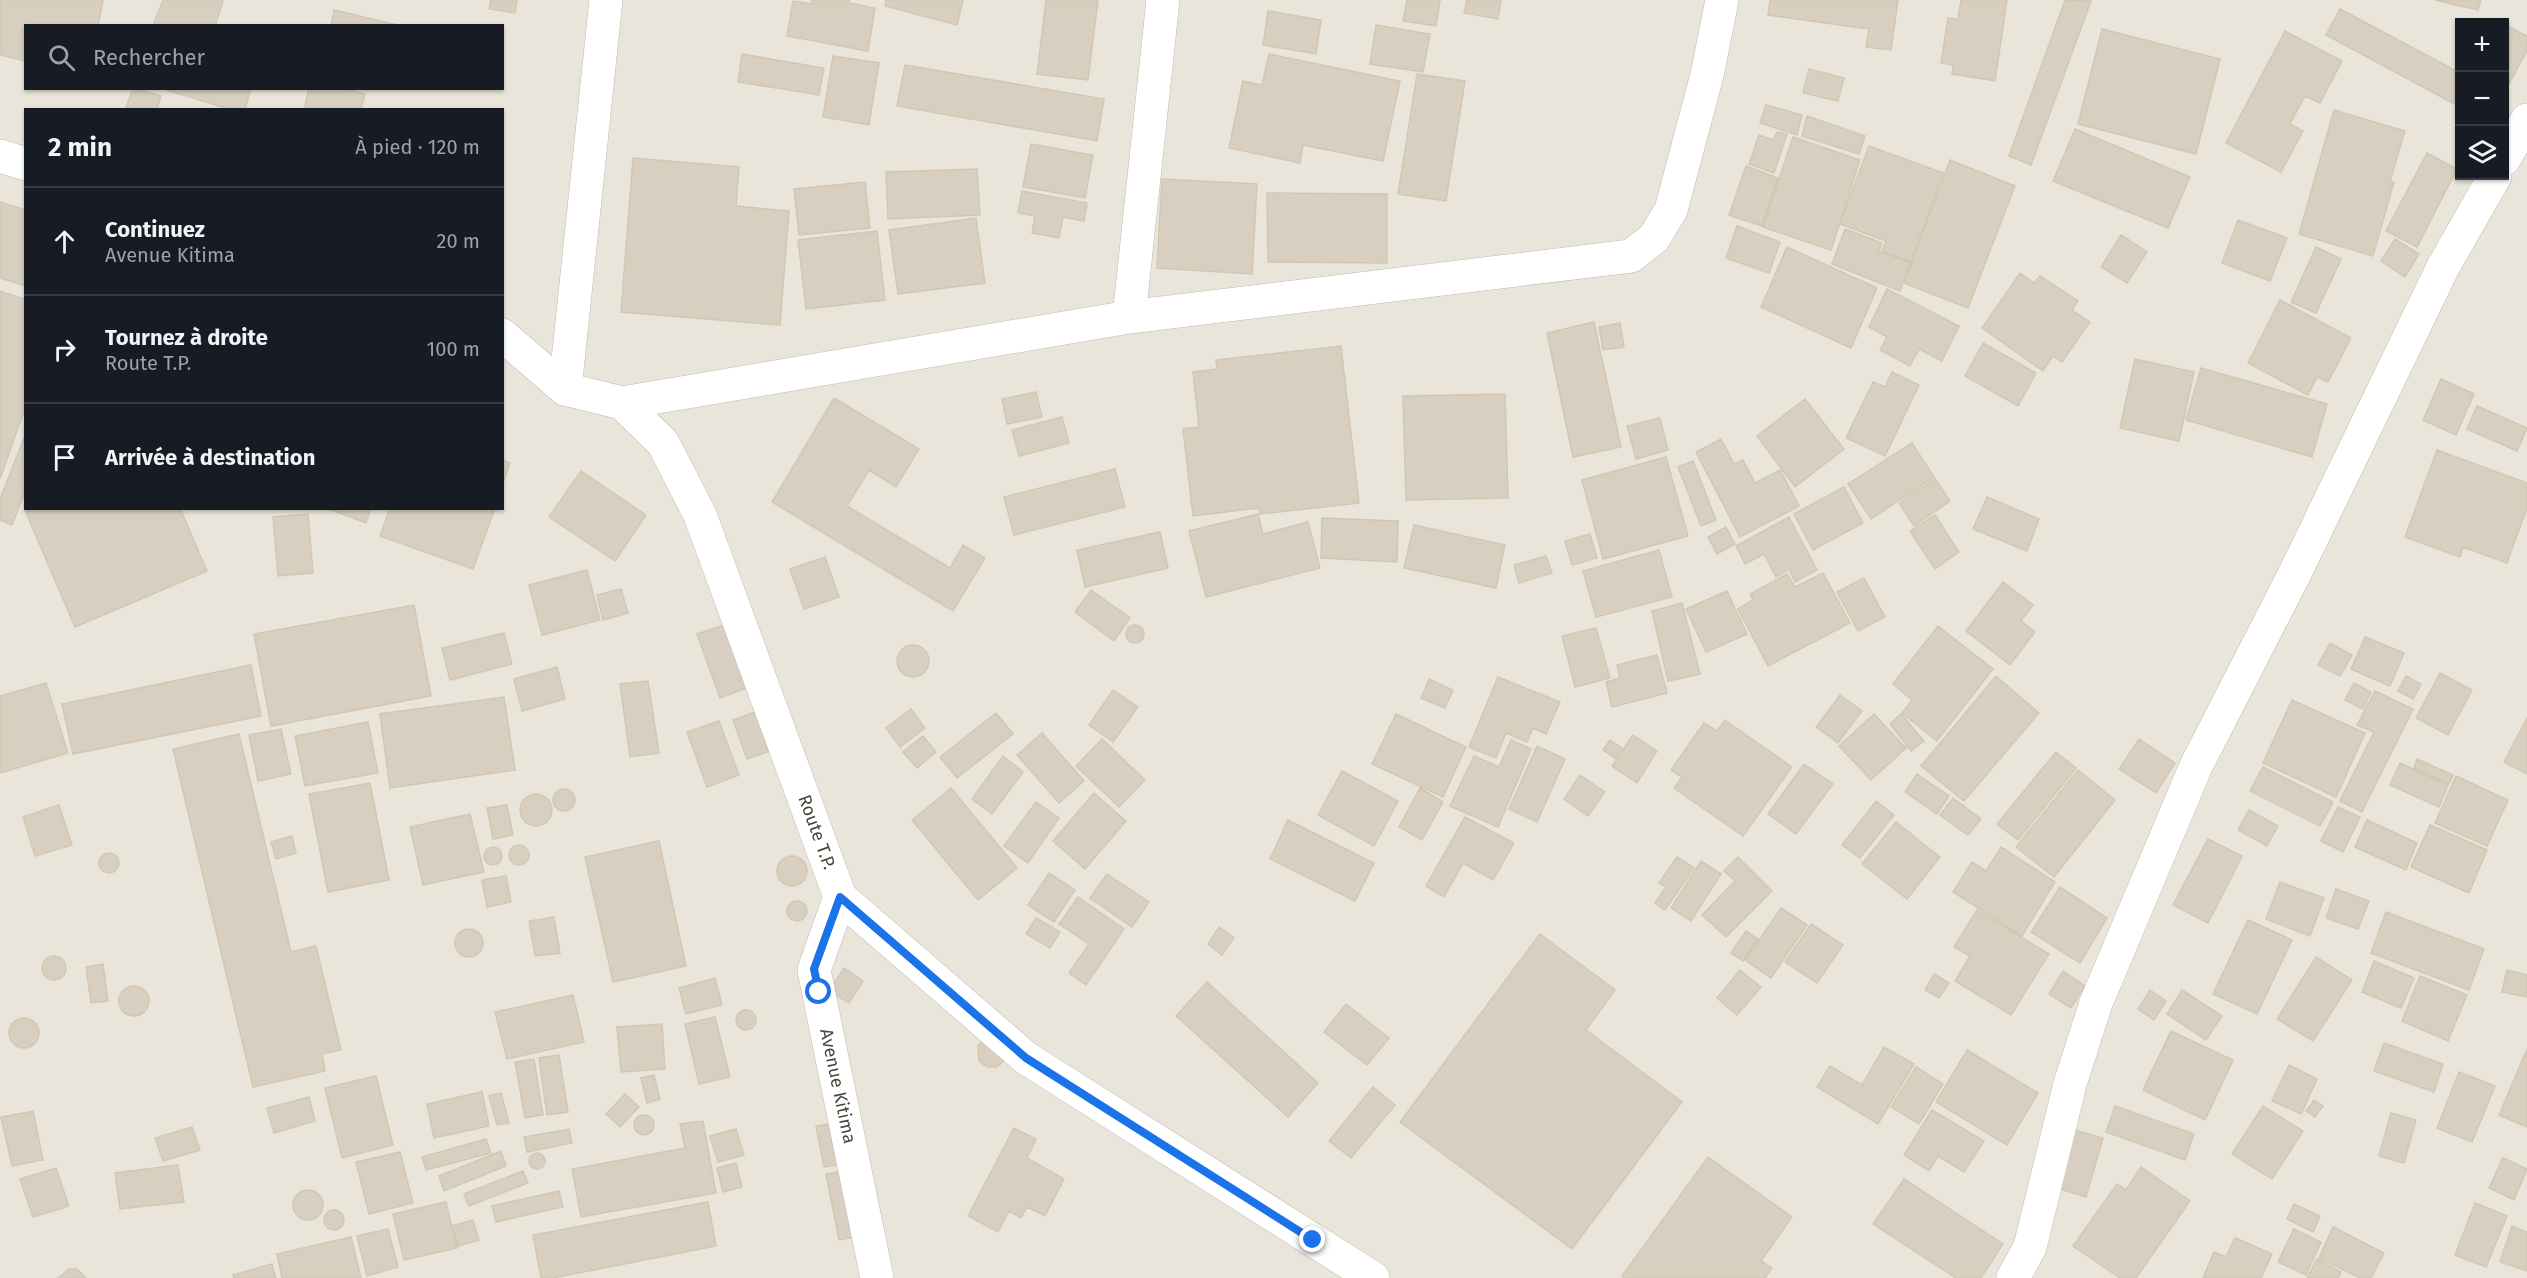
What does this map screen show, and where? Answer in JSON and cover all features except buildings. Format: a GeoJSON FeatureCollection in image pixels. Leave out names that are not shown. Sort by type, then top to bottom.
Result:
{"type":"FeatureCollection","features":[{"type":"Feature","properties":{"kind":"street"},"geometry":{"type":"LineString","coordinates":[[565,389],[606,0]]}},
{"type":"Feature","properties":{"kind":"street"},"geometry":{"type":"LineString","coordinates":[[1129,317],[1163,0]]}},
{"type":"Feature","properties":{"kind":"street"},"geometry":{"type":"LineString","coordinates":[[504,337],[565,389],[622,403],[1129,317],[1631,256],[1654,238],[1671,210],[1707,75],[1722,0]]}},
{"type":"Feature","properties":{"kind":"street"},"geometry":{"type":"LineString","coordinates":[[2509,152],[2527,120]]}},
{"type":"Feature","properties":{"kind":"street"},"geometry":{"type":"LineString","coordinates":[[0,156],[24,163]]}},
{"type":"Feature","properties":{"kind":"street"},"geometry":{"type":"LineString","coordinates":[[2013,1278],[2030,1247],[2070,1084],[2096,1003],[2196,766],[2295,573],[2443,267],[2493,180]]}},
{"type":"Feature","properties":{"kind":"street","name":"Route T.P."},"geometry":{"type":"LineString","coordinates":[[622,403],[663,443],[700,515],[840,897],[1026,1058],[1373,1278]]}},
{"type":"Feature","properties":{"kind":"street","name":"Avenue Kitima"},"geometry":{"type":"LineString","coordinates":[[840,897],[814,969],[877,1278]]}},
{"type":"Feature","properties":{"kind":"shaded area"},"geometry":{"type":"Polygon","coordinates":[[[0,0],[2527,0],[2527,1278],[0,1278],[0,0]]]}},
{"type":"Feature","properties":{"kind":"route"},"geometry":{"type":"LineString","coordinates":[[819,992],[814,969],[840,897],[1026,1058],[1313,1240]]}}]}
